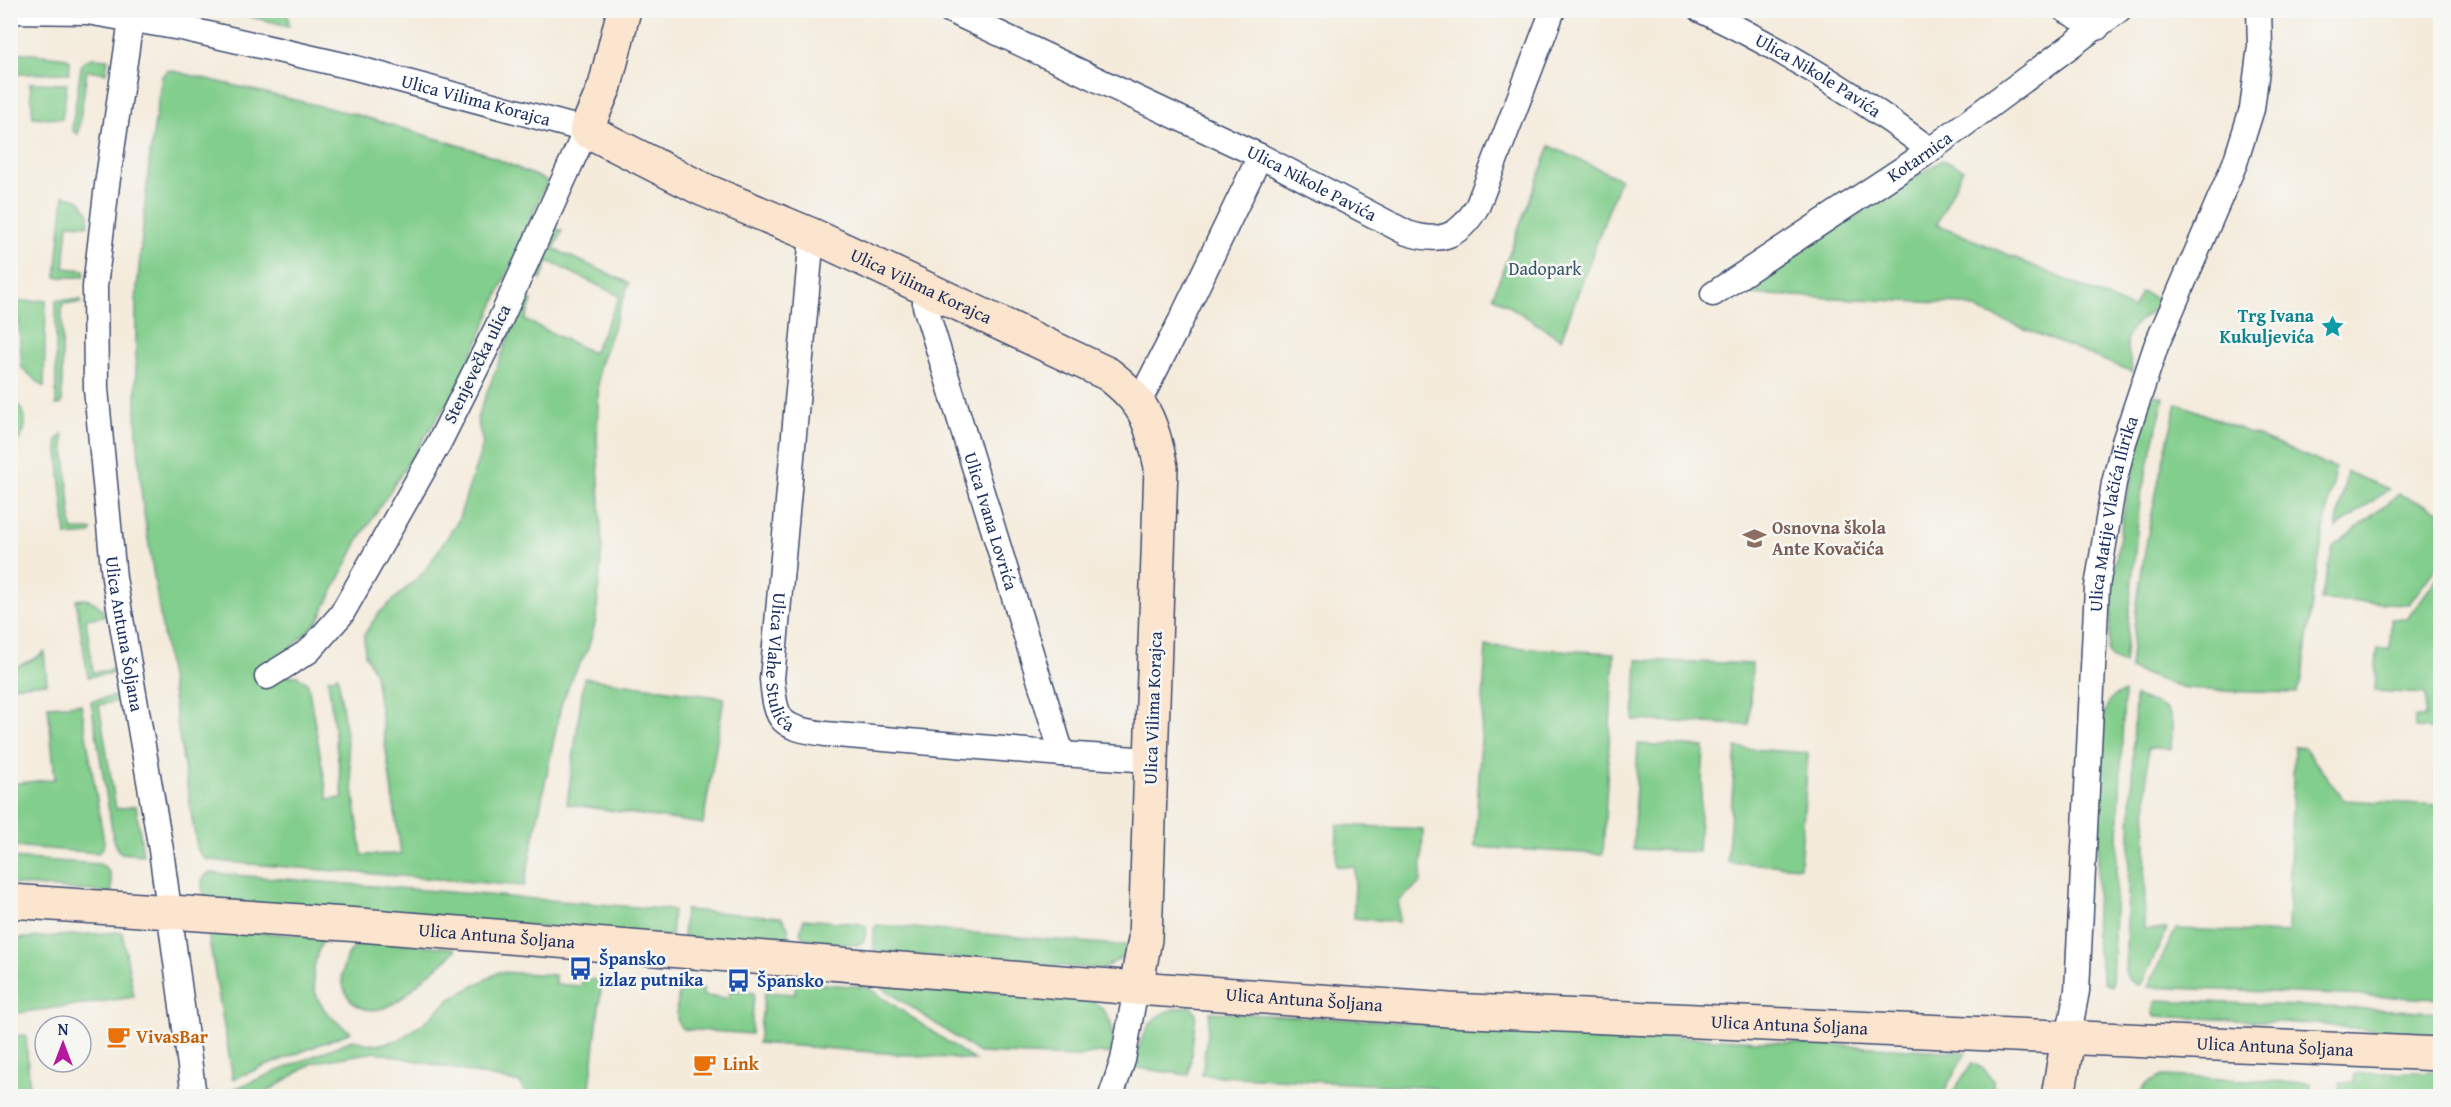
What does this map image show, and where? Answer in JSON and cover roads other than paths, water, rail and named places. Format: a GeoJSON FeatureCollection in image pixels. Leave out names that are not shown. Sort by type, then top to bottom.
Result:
{"type":"FeatureCollection","features":[{"type":"Feature","properties":{"kind":"street","name":"Stenjevečka ulica"},"geometry":{"type":"LineString","coordinates":[[267,677],[309,651],[341,615],[440,441],[498,325],[605,86],[624,10]]}},
{"type":"Feature","properties":{"kind":"street","name":"Ulica Nikole Pavića"},"geometry":{"type":"LineString","coordinates":[[949,10],[1260,156],[1407,233],[1425,239],[1448,236],[1467,223],[1478,205],[1553,10]]}},
{"type":"Feature","properties":{"kind":"street","name":"Ulica Nikole Pavića"},"geometry":{"type":"LineString","coordinates":[[1700,10],[1789,56],[1849,93],[1930,150]]}},
{"type":"Feature","properties":{"kind":"street"},"geometry":{"type":"LineString","coordinates":[[2065,10],[2097,28]]}},
{"type":"Feature","properties":{"kind":"street","name":"Kotarnica"},"geometry":{"type":"LineString","coordinates":[[1713,294],[1930,150],[2119,10]]}},
{"type":"Feature","properties":{"kind":"street","name":"Ulica Matije Vlačića Ilirika"},"geometry":{"type":"LineString","coordinates":[[2068,1039],[2077,991],[2097,587],[2114,483],[2124,442],[2156,346],[2235,163],[2252,109],[2260,46],[2259,10]]}},
{"type":"Feature","properties":{"kind":"street","name":"Ulica Vilima Korajca"},"geometry":{"type":"LineString","coordinates":[[10,11],[87,12],[186,29],[352,67],[586,130],[702,189],[812,235],[1108,374],[1129,390],[1139,402],[1154,433],[1161,467],[1145,939],[1136,988]]}},
{"type":"Feature","properties":{"kind":"street","name":"Ulica Antuna Šoljana"},"geometry":{"type":"LineString","coordinates":[[131,20],[95,287],[96,389],[114,578],[162,850],[170,912]]}},
{"type":"Feature","properties":{"kind":"street"},"geometry":{"type":"LineString","coordinates":[[1139,402],[1260,156]]}},
{"type":"Feature","properties":{"kind":"street","name":"Ulica Vlahe Stulića"},"geometry":{"type":"LineString","coordinates":[[812,235],[772,679],[775,708],[782,721],[799,730],[1151,760]]}},
{"type":"Feature","properties":{"kind":"street","name":"Ulica Ivana Lovrića"},"geometry":{"type":"LineString","coordinates":[[925,288],[925,306],[1062,754]]}},
{"type":"Feature","properties":{"kind":"street","name":"Ulica Antuna Šoljana"},"geometry":{"type":"LineString","coordinates":[[10,901],[360,925],[1136,988],[1449,1010],[2440,1054]]}},
{"type":"Feature","properties":{"kind":"street"},"geometry":{"type":"LineString","coordinates":[[170,912],[194,1096]]}},
{"type":"Feature","properties":{"kind":"street"},"geometry":{"type":"LineString","coordinates":[[1111,1096],[1123,1060],[1136,988]]}},
{"type":"Feature","properties":{"kind":"street"},"geometry":{"type":"LineString","coordinates":[[2058,1096],[2068,1039]]}},
{"type":"Feature","properties":{"kind":"place","name":"Trg Ivana Kukuljevića"},"geometry":{"type":"Point","coordinates":[2332,326]}},
{"type":"Feature","properties":{"kind":"place","name":"Osnovna škola Ante Kovačića"},"geometry":{"type":"Point","coordinates":[1754,538]}},
{"type":"Feature","properties":{"kind":"place","name":"Špansko izlaz putnika"},"geometry":{"type":"Point","coordinates":[581,969]}},
{"type":"Feature","properties":{"kind":"place","name":"Špansko"},"geometry":{"type":"Point","coordinates":[739,981]}},
{"type":"Feature","properties":{"kind":"place","name":"VivasBar"},"geometry":{"type":"Point","coordinates":[118,1037]}},
{"type":"Feature","properties":{"kind":"place","name":"Link"},"geometry":{"type":"Point","coordinates":[705,1064]}},
{"type":"Feature","properties":{"kind":"park label","name":"Dadopark"},"geometry":{"type":"Point","coordinates":[1545,269]}}]}
